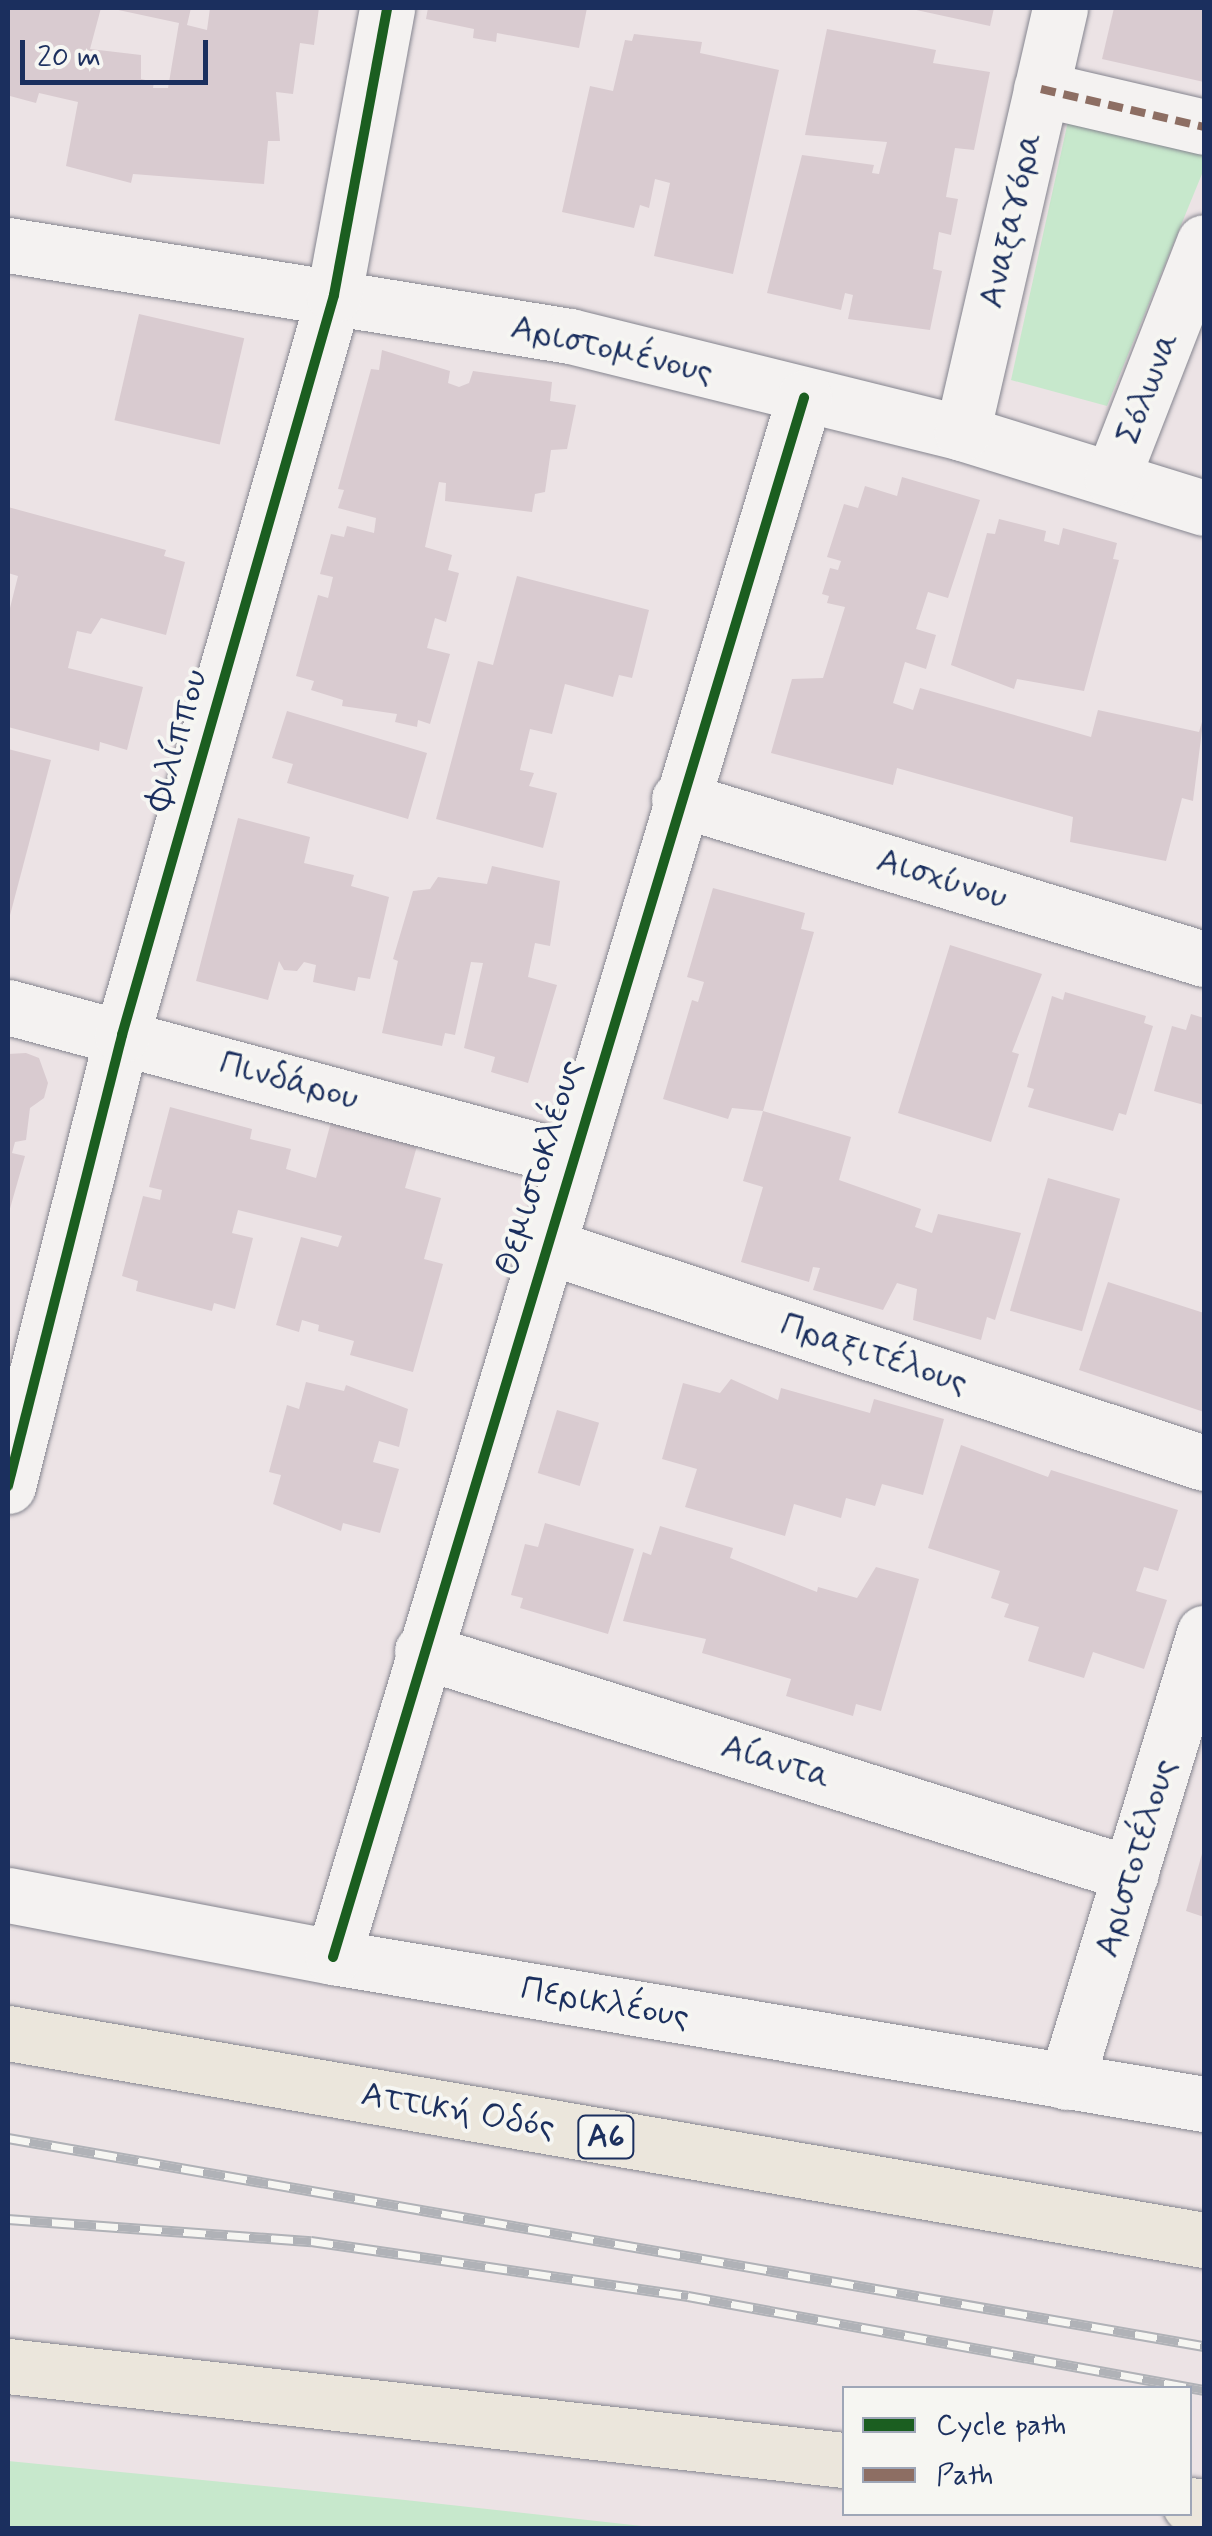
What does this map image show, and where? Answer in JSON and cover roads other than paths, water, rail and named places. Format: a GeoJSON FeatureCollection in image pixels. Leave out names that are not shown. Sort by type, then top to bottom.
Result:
{"type":"FeatureCollection","features":[{"type":"Feature","properties":{"kind":"highway","name":"Αττική Οδός"},"geometry":{"type":"LineString","coordinates":[[8,2033],[1204,2240]]}},
{"type":"Feature","properties":{"kind":"highway"},"geometry":{"type":"LineString","coordinates":[[8,2366],[842,2460]]}},
{"type":"Feature","properties":{"kind":"street","name":"Φιλίππου"},"geometry":{"type":"LineString","coordinates":[[8,1486],[122,1035],[334,295],[387,8]]}},
{"type":"Feature","properties":{"kind":"street","name":"Αναξαγόρα"},"geometry":{"type":"LineString","coordinates":[[962,433],[1060,8]]}},
{"type":"Feature","properties":{"kind":"street"},"geometry":{"type":"LineString","coordinates":[[1041,89],[1204,127]]}},
{"type":"Feature","properties":{"kind":"street","name":"Σόλωνα"},"geometry":{"type":"LineString","coordinates":[[1112,478],[1204,242]]}},
{"type":"Feature","properties":{"kind":"street","name":"Αριστομένους"},"geometry":{"type":"LineString","coordinates":[[8,245],[570,336],[804,398],[962,433],[1204,508]]}},
{"type":"Feature","properties":{"kind":"street","name":"Θεμιστοκλέους"},"geometry":{"type":"LineString","coordinates":[[334,1957],[544,1245],[804,398]]}},
{"type":"Feature","properties":{"kind":"street","name":"Αισχύνου"},"geometry":{"type":"LineString","coordinates":[[679,799],[1204,959]]}},
{"type":"Feature","properties":{"kind":"street","name":"Πινδάρου"},"geometry":{"type":"LineString","coordinates":[[8,1007],[570,1159]]}},
{"type":"Feature","properties":{"kind":"street","name":"Πραξιτέλους"},"geometry":{"type":"LineString","coordinates":[[544,1245],[1204,1463]]}},
{"type":"Feature","properties":{"kind":"street","name":"Αριστοτέλους"},"geometry":{"type":"LineString","coordinates":[[1066,2082],[1204,1633]]}},
{"type":"Feature","properties":{"kind":"street","name":"Αίαντα"},"geometry":{"type":"LineString","coordinates":[[422,1651],[1131,1874]]}},
{"type":"Feature","properties":{"kind":"street","name":"Περικλέους"},"geometry":{"type":"LineString","coordinates":[[8,1895],[334,1957],[1204,2104]]}},
{"type":"Feature","properties":{"kind":"railway"},"geometry":{"type":"LineString","coordinates":[[8,2138],[1204,2346]]}},
{"type":"Feature","properties":{"kind":"railway"},"geometry":{"type":"LineString","coordinates":[[8,2219],[311,2241],[688,2296],[1182,2386]]}},
{"type":"Feature","properties":{"kind":"railway"},"geometry":{"type":"LineString","coordinates":[[1192,2388],[1204,2390]]}}]}
